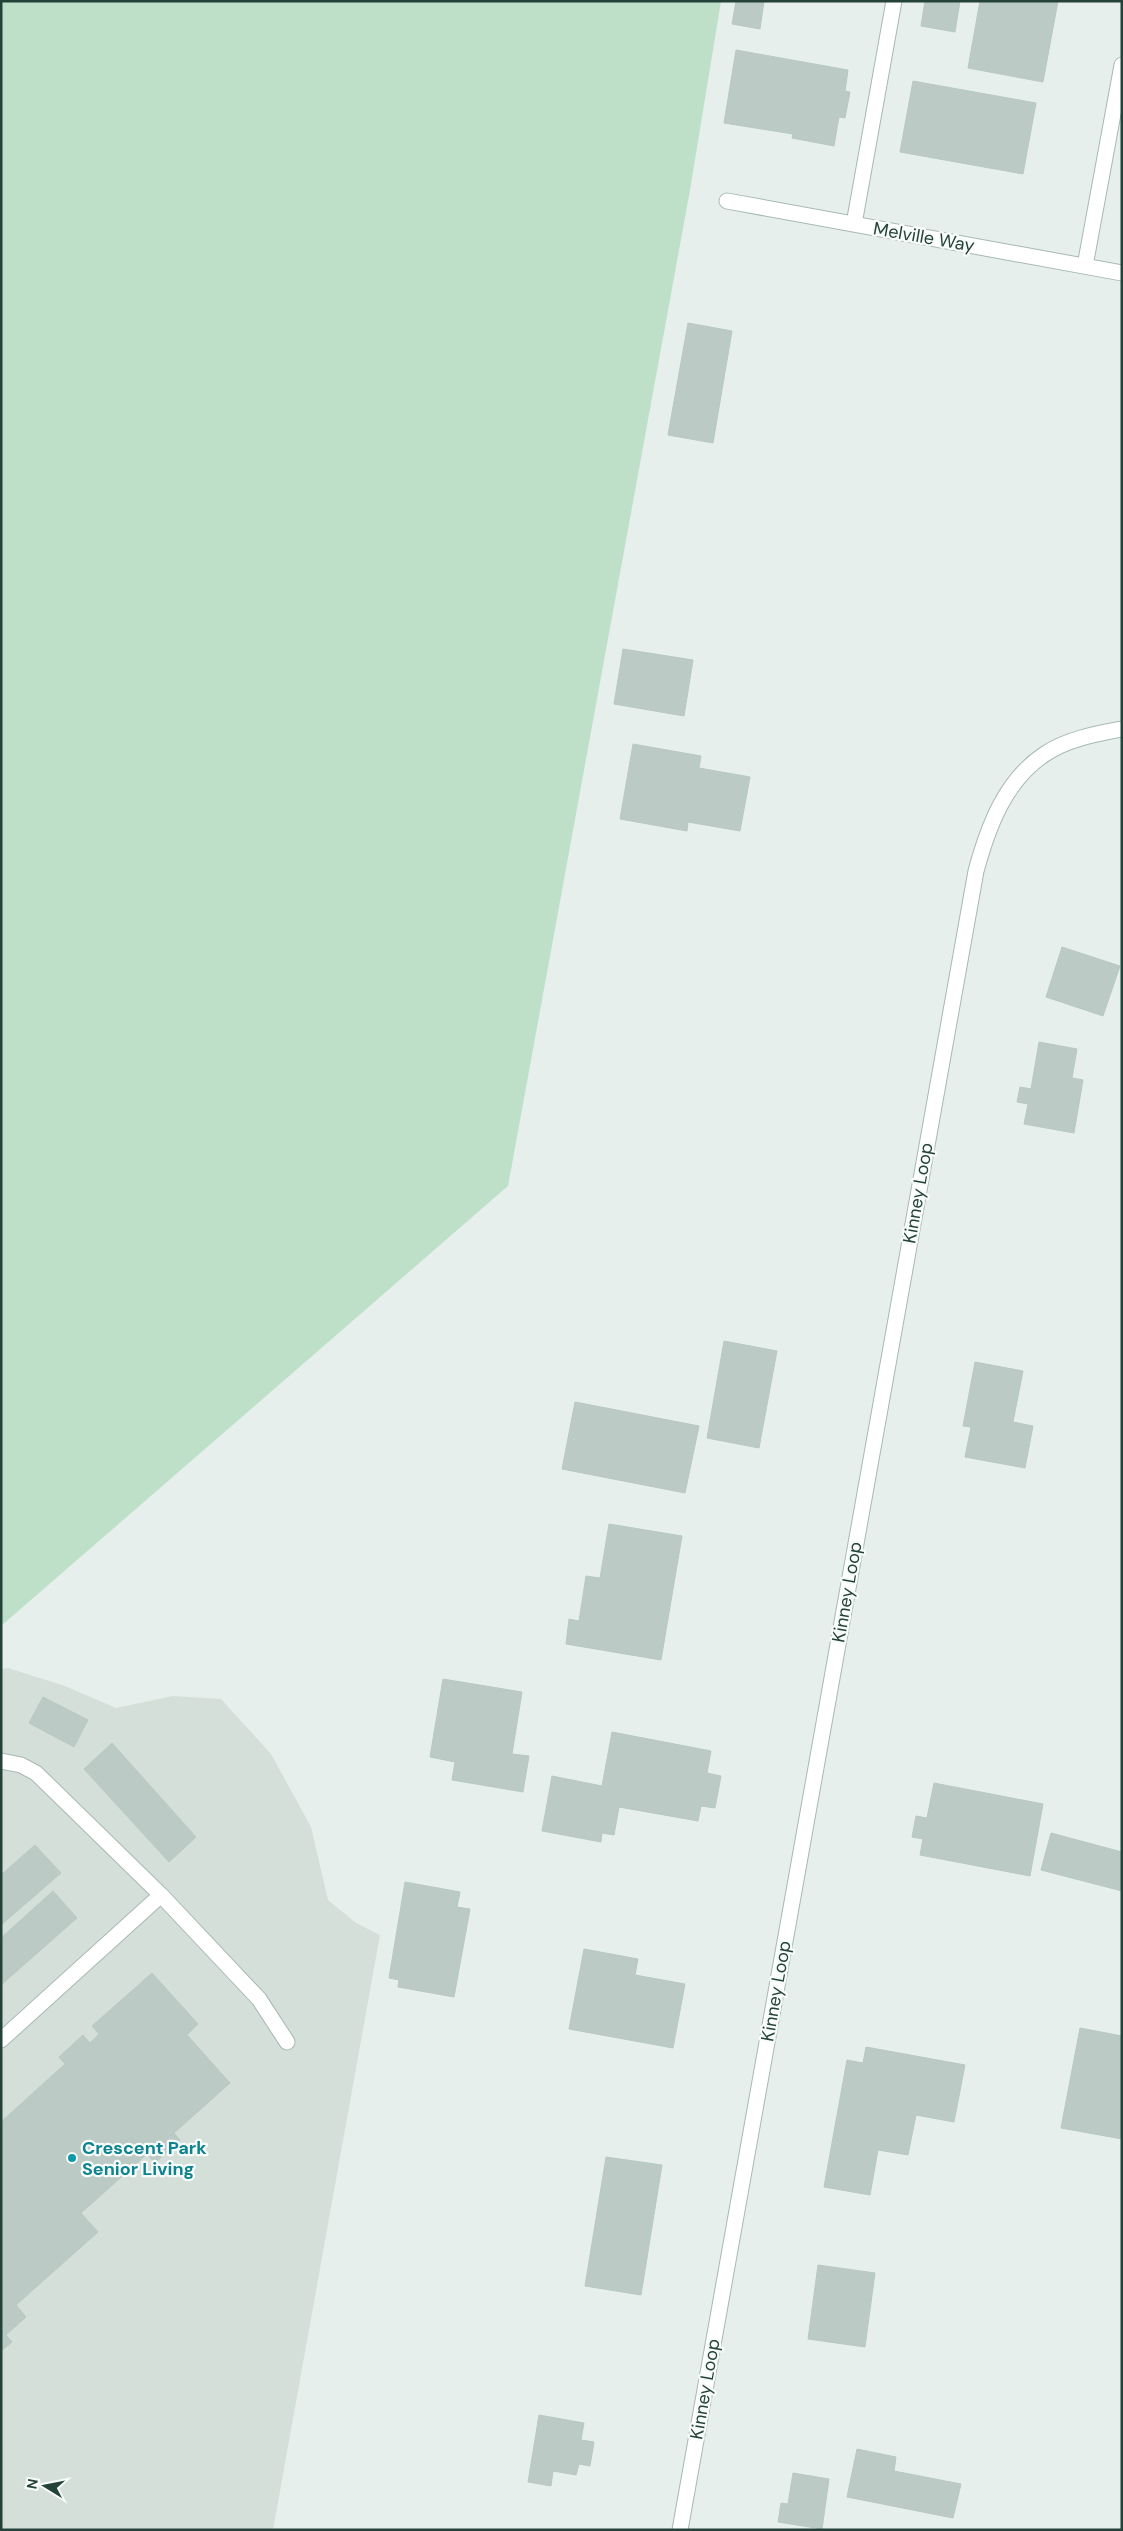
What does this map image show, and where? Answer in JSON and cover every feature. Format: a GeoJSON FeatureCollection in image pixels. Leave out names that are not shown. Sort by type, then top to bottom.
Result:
{"type":"FeatureCollection","features":[{"type":"Feature","properties":{"kind":"street"},"geometry":{"type":"LineString","coordinates":[[854,224],[894,1]]}},
{"type":"Feature","properties":{"kind":"street"},"geometry":{"type":"LineString","coordinates":[[1085,266],[1122,65]]}},
{"type":"Feature","properties":{"kind":"street","name":"Melville Way"},"geometry":{"type":"LineString","coordinates":[[727,201],[1122,272]]}},
{"type":"Feature","properties":{"kind":"street","name":"Kinney Loop"},"geometry":{"type":"LineString","coordinates":[[680,2530],[976,871],[994,817],[1024,771],[1045,753],[1069,742],[1122,729]]}},
{"type":"Feature","properties":{"kind":"street"},"geometry":{"type":"LineString","coordinates":[[1,1761],[21,1765],[36,1773],[161,1895],[259,1999],[287,2042]]}},
{"type":"Feature","properties":{"kind":"street"},"geometry":{"type":"LineString","coordinates":[[1,2040],[161,1895]]}},
{"type":"Feature","properties":{"kind":"shaded area"},"geometry":{"type":"Polygon","coordinates":[[[8,1668],[65,1686],[116,1708],[173,1696],[221,1699],[271,1754],[311,1827],[328,1900],[356,1923],[380,1935],[273,2530],[1,2530],[1,1669],[8,1668]]]}},
{"type":"Feature","properties":{"kind":"green space"},"geometry":{"type":"Polygon","coordinates":[[[1,1],[721,1],[690,190],[508,1186],[1,1626],[1,1]]]}},
{"type":"Feature","properties":{"kind":"building"},"geometry":{"type":"Polygon","coordinates":[[[736,1],[764,1],[760,29],[732,24],[736,1]]]}},
{"type":"Feature","properties":{"kind":"building"},"geometry":{"type":"Polygon","coordinates":[[[925,1],[960,1],[955,32],[921,26],[925,1]]]}},
{"type":"Feature","properties":{"kind":"building"},"geometry":{"type":"Polygon","coordinates":[[[980,1],[1058,1],[1043,82],[968,68],[980,1]]]}},
{"type":"Feature","properties":{"kind":"building"},"geometry":{"type":"Polygon","coordinates":[[[736,50],[848,70],[845,91],[850,92],[845,118],[839,117],[834,146],[792,138],[793,134],[724,123],[736,50]]]}},
{"type":"Feature","properties":{"kind":"building"},"geometry":{"type":"Polygon","coordinates":[[[913,81],[1036,103],[1023,174],[900,152],[913,81]]]}},
{"type":"Feature","properties":{"kind":"building"},"geometry":{"type":"Polygon","coordinates":[[[688,323],[732,331],[713,443],[668,435],[688,323]]]}},
{"type":"Feature","properties":{"kind":"building"},"geometry":{"type":"Polygon","coordinates":[[[623,649],[693,660],[684,716],[614,704],[623,649]]]}},
{"type":"Feature","properties":{"kind":"building"},"geometry":{"type":"Polygon","coordinates":[[[633,744],[701,756],[699,768],[750,777],[740,831],[688,822],[687,831],[620,819],[633,744]]]}},
{"type":"Feature","properties":{"kind":"building"},"geometry":{"type":"Polygon","coordinates":[[[1062,947],[1120,966],[1103,1016],[1046,997],[1062,947]]]}},
{"type":"Feature","properties":{"kind":"building"},"geometry":{"type":"Polygon","coordinates":[[[1039,1042],[1077,1049],[1072,1078],[1083,1080],[1074,1133],[1024,1124],[1028,1104],[1017,1102],[1020,1087],[1031,1089],[1039,1042]]]}},
{"type":"Feature","properties":{"kind":"building"},"geometry":{"type":"Polygon","coordinates":[[[724,1341],[777,1351],[759,1448],[707,1438],[724,1341]]]}},
{"type":"Feature","properties":{"kind":"building"},"geometry":{"type":"Polygon","coordinates":[[[975,1362],[1023,1371],[1013,1422],[1033,1426],[1025,1468],[965,1457],[971,1427],[963,1426],[975,1362]]]}},
{"type":"Feature","properties":{"kind":"building"},"geometry":{"type":"Polygon","coordinates":[[[575,1402],[699,1426],[685,1493],[562,1469],[575,1402]]]}},
{"type":"Feature","properties":{"kind":"building"},"geometry":{"type":"Polygon","coordinates":[[[609,1524],[682,1536],[661,1660],[566,1644],[569,1619],[579,1621],[586,1576],[600,1578],[609,1524]]]}},
{"type":"Feature","properties":{"kind":"building"},"geometry":{"type":"Polygon","coordinates":[[[443,1679],[522,1692],[512,1754],[529,1756],[523,1792],[452,1780],[455,1762],[430,1757],[443,1679]]]}},
{"type":"Feature","properties":{"kind":"building"},"geometry":{"type":"Polygon","coordinates":[[[43,1697],[88,1720],[74,1747],[29,1723],[43,1697]]]}},
{"type":"Feature","properties":{"kind":"building"},"geometry":{"type":"Polygon","coordinates":[[[612,1732],[711,1751],[707,1773],[721,1776],[715,1808],[701,1806],[698,1821],[619,1807],[614,1835],[602,1833],[601,1842],[542,1831],[552,1776],[602,1786],[612,1732]]]}},
{"type":"Feature","properties":{"kind":"building"},"geometry":{"type":"Polygon","coordinates":[[[112,1743],[196,1837],[169,1862],[84,1769],[112,1743]]]}},
{"type":"Feature","properties":{"kind":"building"},"geometry":{"type":"Polygon","coordinates":[[[934,1783],[1043,1804],[1030,1876],[920,1855],[923,1839],[912,1837],[916,1816],[927,1818],[934,1783]]]}},
{"type":"Feature","properties":{"kind":"building"},"geometry":{"type":"Polygon","coordinates":[[[1051,1833],[1122,1852],[1122,1891],[1041,1870],[1051,1833]]]}},
{"type":"Feature","properties":{"kind":"building"},"geometry":{"type":"Polygon","coordinates":[[[35,1845],[61,1873],[1,1925],[1,1875],[35,1845]]]}},
{"type":"Feature","properties":{"kind":"building"},"geometry":{"type":"Polygon","coordinates":[[[405,1882],[460,1892],[457,1907],[470,1909],[454,1997],[398,1987],[399,1980],[389,1978],[405,1882]]]}},
{"type":"Feature","properties":{"kind":"building"},"geometry":{"type":"Polygon","coordinates":[[[53,1891],[77,1918],[1,1985],[1,1938],[53,1891]]]}},
{"type":"Feature","properties":{"kind":"building"},"geometry":{"type":"Polygon","coordinates":[[[584,1949],[638,1959],[635,1975],[685,1984],[673,2048],[569,2029],[584,1949]]]}},
{"type":"Feature","properties":{"kind":"building","name":"Crescent Park Senior Living"},"geometry":{"type":"Polygon","coordinates":[[[152,1973],[198,2024],[187,2035],[230,2083],[174,2133],[180,2140],[155,2163],[147,2154],[81,2213],[98,2232],[16,2305],[26,2317],[6,2335],[12,2342],[1,2351],[1,2122],[65,2064],[59,2057],[83,2035],[90,2043],[99,2034],[92,2026],[152,1973]]]}},
{"type":"Feature","properties":{"kind":"building"},"geometry":{"type":"Polygon","coordinates":[[[1080,2028],[1122,2036],[1122,2139],[1061,2128],[1080,2028]]]}},
{"type":"Feature","properties":{"kind":"building"},"geometry":{"type":"Polygon","coordinates":[[[866,2047],[965,2065],[954,2122],[916,2115],[908,2155],[878,2150],[870,2195],[824,2187],[847,2060],[863,2063],[866,2047]]]}},
{"type":"Feature","properties":{"kind":"building"},"geometry":{"type":"Polygon","coordinates":[[[606,2157],[662,2165],[641,2295],[585,2286],[606,2157]]]}},
{"type":"Feature","properties":{"kind":"building"},"geometry":{"type":"Polygon","coordinates":[[[818,2265],[875,2273],[865,2347],[808,2339],[818,2265]]]}},
{"type":"Feature","properties":{"kind":"building"},"geometry":{"type":"Polygon","coordinates":[[[539,2415],[584,2423],[581,2440],[594,2442],[590,2466],[579,2464],[576,2475],[553,2471],[551,2486],[528,2482],[539,2415]]]}},
{"type":"Feature","properties":{"kind":"building"},"geometry":{"type":"Polygon","coordinates":[[[857,2449],[896,2457],[894,2471],[961,2484],[953,2518],[847,2497],[857,2449]]]}},
{"type":"Feature","properties":{"kind":"building"},"geometry":{"type":"Polygon","coordinates":[[[793,2473],[829,2479],[822,2529],[778,2522],[781,2503],[788,2504],[793,2473]]]}},
{"type":"Feature","properties":{"kind":"place","name":"Crescent Park Senior Living"},"geometry":{"type":"Point","coordinates":[72,2158]}}]}
